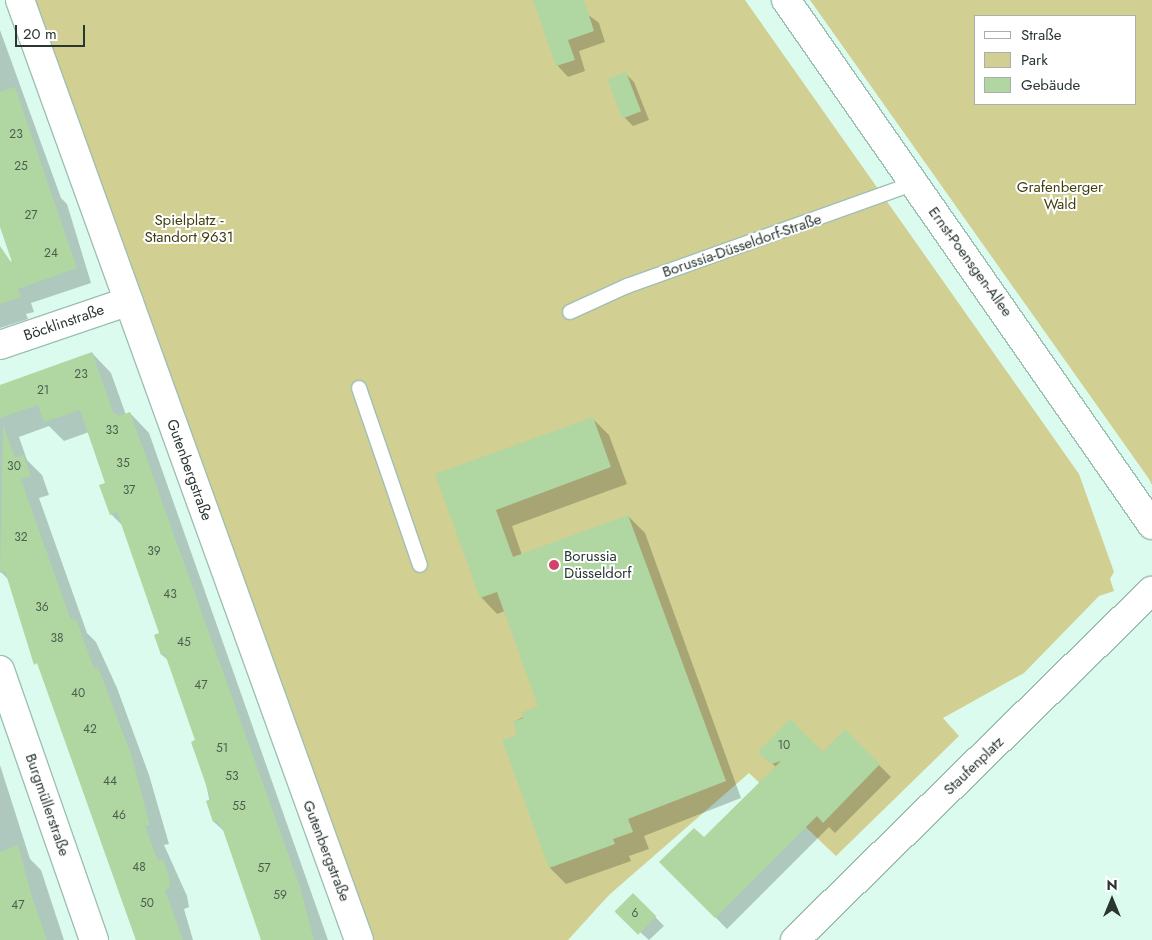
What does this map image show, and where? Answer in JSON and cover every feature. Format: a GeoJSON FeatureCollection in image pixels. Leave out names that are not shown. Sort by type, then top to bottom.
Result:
{"type":"FeatureCollection","features":[{"type":"Feature","properties":{"kind":"street","name":"Gutenbergstraße"},"geometry":{"type":"LineString","coordinates":[[20,0],[359,940]]}},
{"type":"Feature","properties":{"kind":"street","name":"Ernst-Poensgen-Allee"},"geometry":{"type":"LineString","coordinates":[[786,0],[1152,525]]}},
{"type":"Feature","properties":{"kind":"street","name":"Böcklinstraße"},"geometry":{"type":"LineString","coordinates":[[0,345],[129,301]]}},
{"type":"Feature","properties":{"kind":"street","name":"Staufenplatz"},"geometry":{"type":"LineString","coordinates":[[795,940],[1152,591]]}},
{"type":"Feature","properties":{"kind":"street","name":"Burgmüllerstraße"},"geometry":{"type":"LineString","coordinates":[[0,670],[94,940]]}},
{"type":"Feature","properties":{"kind":"lane","name":"Borussia-Düsseldorf-Straße"},"geometry":{"type":"LineString","coordinates":[[570,312],[627,286],[914,183]]}},
{"type":"Feature","properties":{"kind":"lane"},"geometry":{"type":"LineString","coordinates":[[359,388],[420,565]]}},
{"type":"Feature","properties":{"kind":"green space","name":"Spielplatz - Standort 9631"},"geometry":{"type":"Polygon","coordinates":[[[33,0],[745,0],[1079,474],[1114,572],[1110,579],[1114,591],[1099,596],[1024,673],[943,718],[959,736],[836,856],[749,773],[609,895],[568,940],[367,940],[33,0]]]}},
{"type":"Feature","properties":{"kind":"green space","name":"Grafenberger Wald"},"geometry":{"type":"Polygon","coordinates":[[[810,0],[1152,0],[1152,485],[1149,479],[810,0]]]}},
{"type":"Feature","properties":{"kind":"building"},"geometry":{"type":"Polygon","coordinates":[[[533,0],[584,0],[594,31],[568,40],[575,60],[556,66],[533,0]]]}},
{"type":"Feature","properties":{"kind":"building"},"geometry":{"type":"Polygon","coordinates":[[[626,72],[641,111],[622,118],[607,79],[626,72]]]}},
{"type":"Feature","properties":{"kind":"building"},"geometry":{"type":"Polygon","coordinates":[[[15,87],[77,268],[18,289],[21,297],[0,304],[0,246],[13,265],[0,227],[0,92],[15,87]]]}},
{"type":"Feature","properties":{"kind":"building"},"geometry":{"type":"Polygon","coordinates":[[[92,352],[113,412],[119,416],[130,412],[300,887],[314,940],[261,940],[223,830],[217,821],[213,822],[206,801],[211,799],[191,742],[195,740],[165,654],[161,655],[154,635],[159,633],[117,512],[110,515],[99,485],[105,483],[80,410],[44,422],[38,405],[0,418],[0,385],[92,352]]]}},
{"type":"Feature","properties":{"kind":"building"},"geometry":{"type":"Polygon","coordinates":[[[593,417],[611,467],[496,510],[513,557],[628,515],[726,781],[628,819],[633,832],[613,839],[615,844],[549,868],[502,740],[517,735],[513,722],[523,718],[521,713],[538,706],[497,592],[480,598],[435,474],[593,417]]]}},
{"type":"Feature","properties":{"kind":"building"},"geometry":{"type":"Polygon","coordinates":[[[3,424],[15,458],[23,455],[31,476],[21,479],[70,618],[77,621],[94,669],[98,667],[131,754],[150,825],[145,826],[158,861],[163,859],[169,876],[170,888],[165,890],[183,940],[136,940],[37,663],[34,665],[5,571],[0,573],[3,424]]]}},
{"type":"Feature","properties":{"kind":"building"},"geometry":{"type":"Polygon","coordinates":[[[790,719],[823,752],[845,729],[880,764],[823,823],[817,816],[715,918],[659,862],[694,828],[704,837],[781,761],[771,764],[758,752],[790,719]]]}},
{"type":"Feature","properties":{"kind":"building"},"geometry":{"type":"Polygon","coordinates":[[[18,845],[32,897],[47,940],[0,940],[0,852],[18,845]]]}},
{"type":"Feature","properties":{"kind":"building"},"geometry":{"type":"Polygon","coordinates":[[[633,893],[656,916],[638,935],[615,911],[633,893]]]}},
{"type":"Feature","properties":{"kind":"place","name":"Borussia Düsseldorf"},"geometry":{"type":"Point","coordinates":[554,565]}}]}
